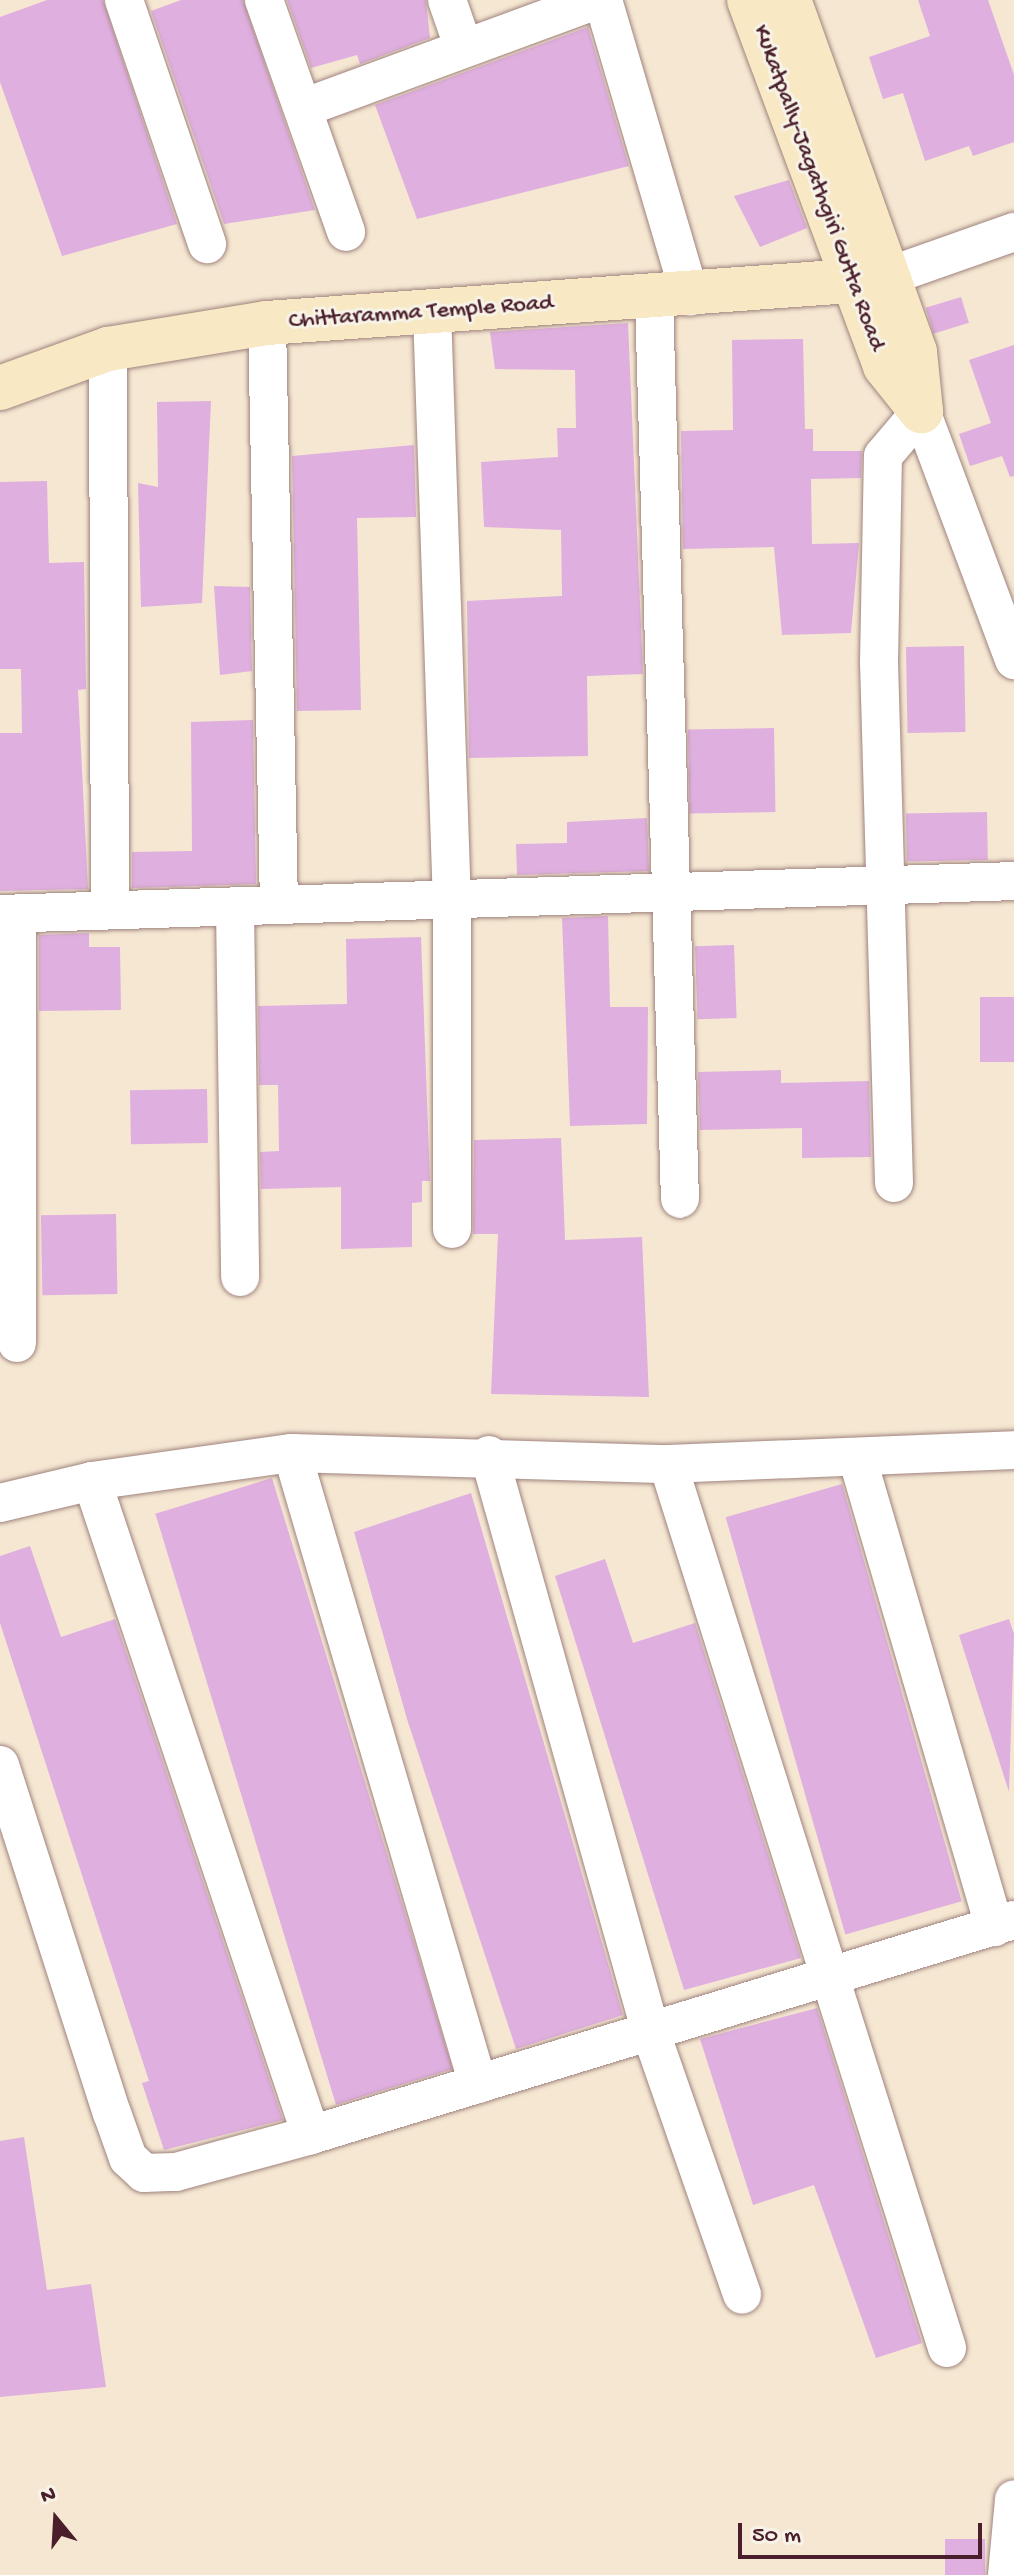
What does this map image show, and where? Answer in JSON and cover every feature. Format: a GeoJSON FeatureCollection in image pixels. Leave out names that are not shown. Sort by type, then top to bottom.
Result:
{"type":"FeatureCollection","features":[{"type":"Feature","properties":{"kind":"street"},"geometry":{"type":"LineString","coordinates":[[124,0],[207,244]]}},
{"type":"Feature","properties":{"kind":"street"},"geometry":{"type":"LineString","coordinates":[[264,0],[346,232]]}},
{"type":"Feature","properties":{"kind":"street"},"geometry":{"type":"LineString","coordinates":[[447,0],[463,46]]}},
{"type":"Feature","properties":{"kind":"street"},"geometry":{"type":"LineString","coordinates":[[303,108],[463,46],[600,0],[672,298],[670,897],[680,1199]]}},
{"type":"Feature","properties":{"kind":"street","name":"Kukatpally-Jagathgiri Gutta Road"},"geometry":{"type":"LineString","coordinates":[[749,0],[869,279]]}},
{"type":"Feature","properties":{"kind":"street","name":"Kukatpally-Jagathgiri Gutta Road"},"geometry":{"type":"LineString","coordinates":[[789,0],[869,279],[885,366],[921,411],[1014,660]]}},
{"type":"Feature","properties":{"kind":"street"},"geometry":{"type":"LineString","coordinates":[[869,279],[1014,232]]}},
{"type":"Feature","properties":{"kind":"street","name":"Chittaramma Temple Road"},"geometry":{"type":"LineString","coordinates":[[0,388],[108,349],[267,323],[672,298],[869,279]]}},
{"type":"Feature","properties":{"kind":"street"},"geometry":{"type":"LineString","coordinates":[[432,311],[452,903],[452,1229]]}},
{"type":"Feature","properties":{"kind":"street"},"geometry":{"type":"LineString","coordinates":[[267,323],[279,905]]}},
{"type":"Feature","properties":{"kind":"street"},"geometry":{"type":"LineString","coordinates":[[108,349],[110,910]]}},
{"type":"Feature","properties":{"kind":"street"},"geometry":{"type":"LineString","coordinates":[[894,1183],[884,883],[883,456],[921,411]]}},
{"type":"Feature","properties":{"kind":"street"},"geometry":{"type":"LineString","coordinates":[[17,1343],[8,915],[279,905],[670,897],[884,883],[1014,881]]}},
{"type":"Feature","properties":{"kind":"street"},"geometry":{"type":"LineString","coordinates":[[235,908],[240,1277]]}},
{"type":"Feature","properties":{"kind":"street"},"geometry":{"type":"LineString","coordinates":[[0,1503],[92,1481],[292,1453],[489,1455],[668,1464],[1014,1450]]}},
{"type":"Feature","properties":{"kind":"street"},"geometry":{"type":"LineString","coordinates":[[292,1453],[478,2084]]}},
{"type":"Feature","properties":{"kind":"street"},"geometry":{"type":"LineString","coordinates":[[489,1455],[651,2033],[742,2295]]}},
{"type":"Feature","properties":{"kind":"street"},"geometry":{"type":"LineString","coordinates":[[0,1765],[128,2158],[144,2173],[176,2172],[311,2135],[1004,1923],[857,1457]]}},
{"type":"Feature","properties":{"kind":"street"},"geometry":{"type":"LineString","coordinates":[[668,1464],[826,1979],[947,2348]]}},
{"type":"Feature","properties":{"kind":"street"},"geometry":{"type":"LineString","coordinates":[[92,1481],[311,2135]]}},
{"type":"Feature","properties":{"kind":"street"},"geometry":{"type":"LineString","coordinates":[[1007,2575],[1014,2499]]}},
{"type":"Feature","properties":{"kind":"building"},"geometry":{"type":"Polygon","coordinates":[[[47,0],[103,0],[177,224],[62,256],[0,82],[0,17],[47,0]]]}},
{"type":"Feature","properties":{"kind":"building"},"geometry":{"type":"Polygon","coordinates":[[[181,0],[243,0],[315,210],[224,224],[151,11],[181,0]]]}},
{"type":"Feature","properties":{"kind":"building"},"geometry":{"type":"Polygon","coordinates":[[[287,0],[426,0],[430,38],[360,64],[357,55],[311,68],[287,0]]]}},
{"type":"Feature","properties":{"kind":"building"},"geometry":{"type":"Polygon","coordinates":[[[918,0],[988,0],[1014,75],[1014,142],[973,156],[969,146],[925,161],[903,93],[883,99],[869,57],[930,36],[918,0]]]}},
{"type":"Feature","properties":{"kind":"building"},"geometry":{"type":"Polygon","coordinates":[[[588,27],[629,166],[417,219],[375,105],[588,27]]]}},
{"type":"Feature","properties":{"kind":"building"},"geometry":{"type":"Polygon","coordinates":[[[789,180],[807,228],[760,247],[734,196],[789,180]]]}},
{"type":"Feature","properties":{"kind":"building"},"geometry":{"type":"Polygon","coordinates":[[[961,297],[969,323],[934,334],[926,308],[961,297]]]}},
{"type":"Feature","properties":{"kind":"building"},"geometry":{"type":"Polygon","coordinates":[[[628,323],[643,674],[587,676],[588,756],[469,758],[467,601],[562,596],[561,530],[484,527],[481,462],[558,457],[557,428],[576,428],[575,370],[495,369],[490,332],[628,323]]]}},
{"type":"Feature","properties":{"kind":"building"},"geometry":{"type":"Polygon","coordinates":[[[803,339],[805,429],[813,429],[813,451],[862,451],[861,478],[811,479],[812,544],[859,543],[851,633],[782,635],[774,547],[683,549],[681,431],[733,430],[732,340],[803,339]]]}},
{"type":"Feature","properties":{"kind":"building"},"geometry":{"type":"Polygon","coordinates":[[[1014,345],[1014,476],[1010,477],[1002,456],[970,466],[959,434],[991,423],[969,360],[1014,345]]]}},
{"type":"Feature","properties":{"kind":"building"},"geometry":{"type":"Polygon","coordinates":[[[211,401],[202,603],[141,607],[138,483],[158,487],[157,402],[211,401]]]}},
{"type":"Feature","properties":{"kind":"building"},"geometry":{"type":"Polygon","coordinates":[[[414,445],[416,517],[357,518],[361,710],[297,711],[292,456],[414,445]]]}},
{"type":"Feature","properties":{"kind":"building"},"geometry":{"type":"Polygon","coordinates":[[[47,481],[49,563],[84,562],[86,689],[78,690],[88,889],[0,891],[0,733],[22,733],[21,669],[0,669],[0,482],[47,481]]]}},
{"type":"Feature","properties":{"kind":"building"},"geometry":{"type":"Polygon","coordinates":[[[214,586],[250,587],[252,671],[220,675],[214,586]]]}},
{"type":"Feature","properties":{"kind":"building"},"geometry":{"type":"Polygon","coordinates":[[[964,646],[966,732],[908,733],[906,647],[964,646]]]}},
{"type":"Feature","properties":{"kind":"building"},"geometry":{"type":"Polygon","coordinates":[[[253,720],[256,884],[132,888],[132,852],[192,851],[191,722],[253,720]]]}},
{"type":"Feature","properties":{"kind":"building"},"geometry":{"type":"Polygon","coordinates":[[[774,728],[775,812],[689,813],[688,730],[774,728]]]}},
{"type":"Feature","properties":{"kind":"building"},"geometry":{"type":"Polygon","coordinates":[[[987,812],[988,860],[907,861],[906,813],[987,812]]]}},
{"type":"Feature","properties":{"kind":"building"},"geometry":{"type":"Polygon","coordinates":[[[647,818],[649,871],[517,875],[516,844],[567,843],[567,822],[647,818]]]}},
{"type":"Feature","properties":{"kind":"building"},"geometry":{"type":"Polygon","coordinates":[[[608,916],[610,1007],[648,1007],[647,1124],[570,1126],[562,918],[608,916]]]}},
{"type":"Feature","properties":{"kind":"building"},"geometry":{"type":"Polygon","coordinates":[[[89,933],[89,947],[120,947],[121,1010],[39,1011],[39,935],[89,933]]]}},
{"type":"Feature","properties":{"kind":"building"},"geometry":{"type":"Polygon","coordinates":[[[421,937],[430,1181],[422,1181],[422,1202],[412,1203],[412,1247],[341,1249],[341,1187],[261,1189],[260,1152],[279,1151],[278,1085],[259,1085],[258,1006],[347,1004],[346,939],[421,937]]]}},
{"type":"Feature","properties":{"kind":"building"},"geometry":{"type":"Polygon","coordinates":[[[734,945],[737,1018],[698,1019],[695,946],[734,945]]]}},
{"type":"Feature","properties":{"kind":"building"},"geometry":{"type":"Polygon","coordinates":[[[980,997],[1014,997],[1014,1062],[980,1062],[980,997]]]}},
{"type":"Feature","properties":{"kind":"building"},"geometry":{"type":"Polygon","coordinates":[[[781,1070],[781,1083],[869,1081],[871,1157],[802,1158],[802,1128],[700,1130],[698,1072],[781,1070]]]}},
{"type":"Feature","properties":{"kind":"building"},"geometry":{"type":"Polygon","coordinates":[[[207,1089],[208,1143],[131,1144],[130,1090],[207,1089]]]}},
{"type":"Feature","properties":{"kind":"building"},"geometry":{"type":"Polygon","coordinates":[[[561,1138],[565,1240],[642,1237],[649,1397],[491,1394],[498,1234],[473,1234],[474,1140],[561,1138]]]}},
{"type":"Feature","properties":{"kind":"building"},"geometry":{"type":"Polygon","coordinates":[[[116,1214],[117,1294],[42,1295],[41,1215],[116,1214]]]}},
{"type":"Feature","properties":{"kind":"building"},"geometry":{"type":"Polygon","coordinates":[[[272,1478],[453,2069],[336,2105],[155,1514],[272,1478]]]}},
{"type":"Feature","properties":{"kind":"building"},"geometry":{"type":"Polygon","coordinates":[[[842,1484],[962,1901],[845,1935],[726,1517],[842,1484]]]}},
{"type":"Feature","properties":{"kind":"building"},"geometry":{"type":"Polygon","coordinates":[[[471,1493],[623,2015],[516,2049],[407,1719],[354,1532],[471,1493]]]}},
{"type":"Feature","properties":{"kind":"building"},"geometry":{"type":"Polygon","coordinates":[[[30,1546],[61,1637],[115,1619],[283,2120],[164,2150],[142,2083],[149,2081],[0,1623],[0,1556],[30,1546]]]}},
{"type":"Feature","properties":{"kind":"building"},"geometry":{"type":"Polygon","coordinates":[[[605,1559],[633,1643],[695,1623],[801,1958],[684,1990],[555,1576],[605,1559]]]}},
{"type":"Feature","properties":{"kind":"building"},"geometry":{"type":"Polygon","coordinates":[[[1009,1619],[1014,1634],[1009,1792],[959,1635],[1009,1619]]]}},
{"type":"Feature","properties":{"kind":"building"},"geometry":{"type":"Polygon","coordinates":[[[817,2008],[922,2343],[876,2358],[814,2185],[753,2205],[700,2039],[817,2008]]]}},
{"type":"Feature","properties":{"kind":"building"},"geometry":{"type":"Polygon","coordinates":[[[24,2137],[47,2290],[91,2284],[106,2387],[0,2397],[0,2141],[24,2137]]]}},
{"type":"Feature","properties":{"kind":"building"},"geometry":{"type":"Polygon","coordinates":[[[945,2539],[985,2539],[985,2575],[945,2575],[945,2539]]]}}]}
